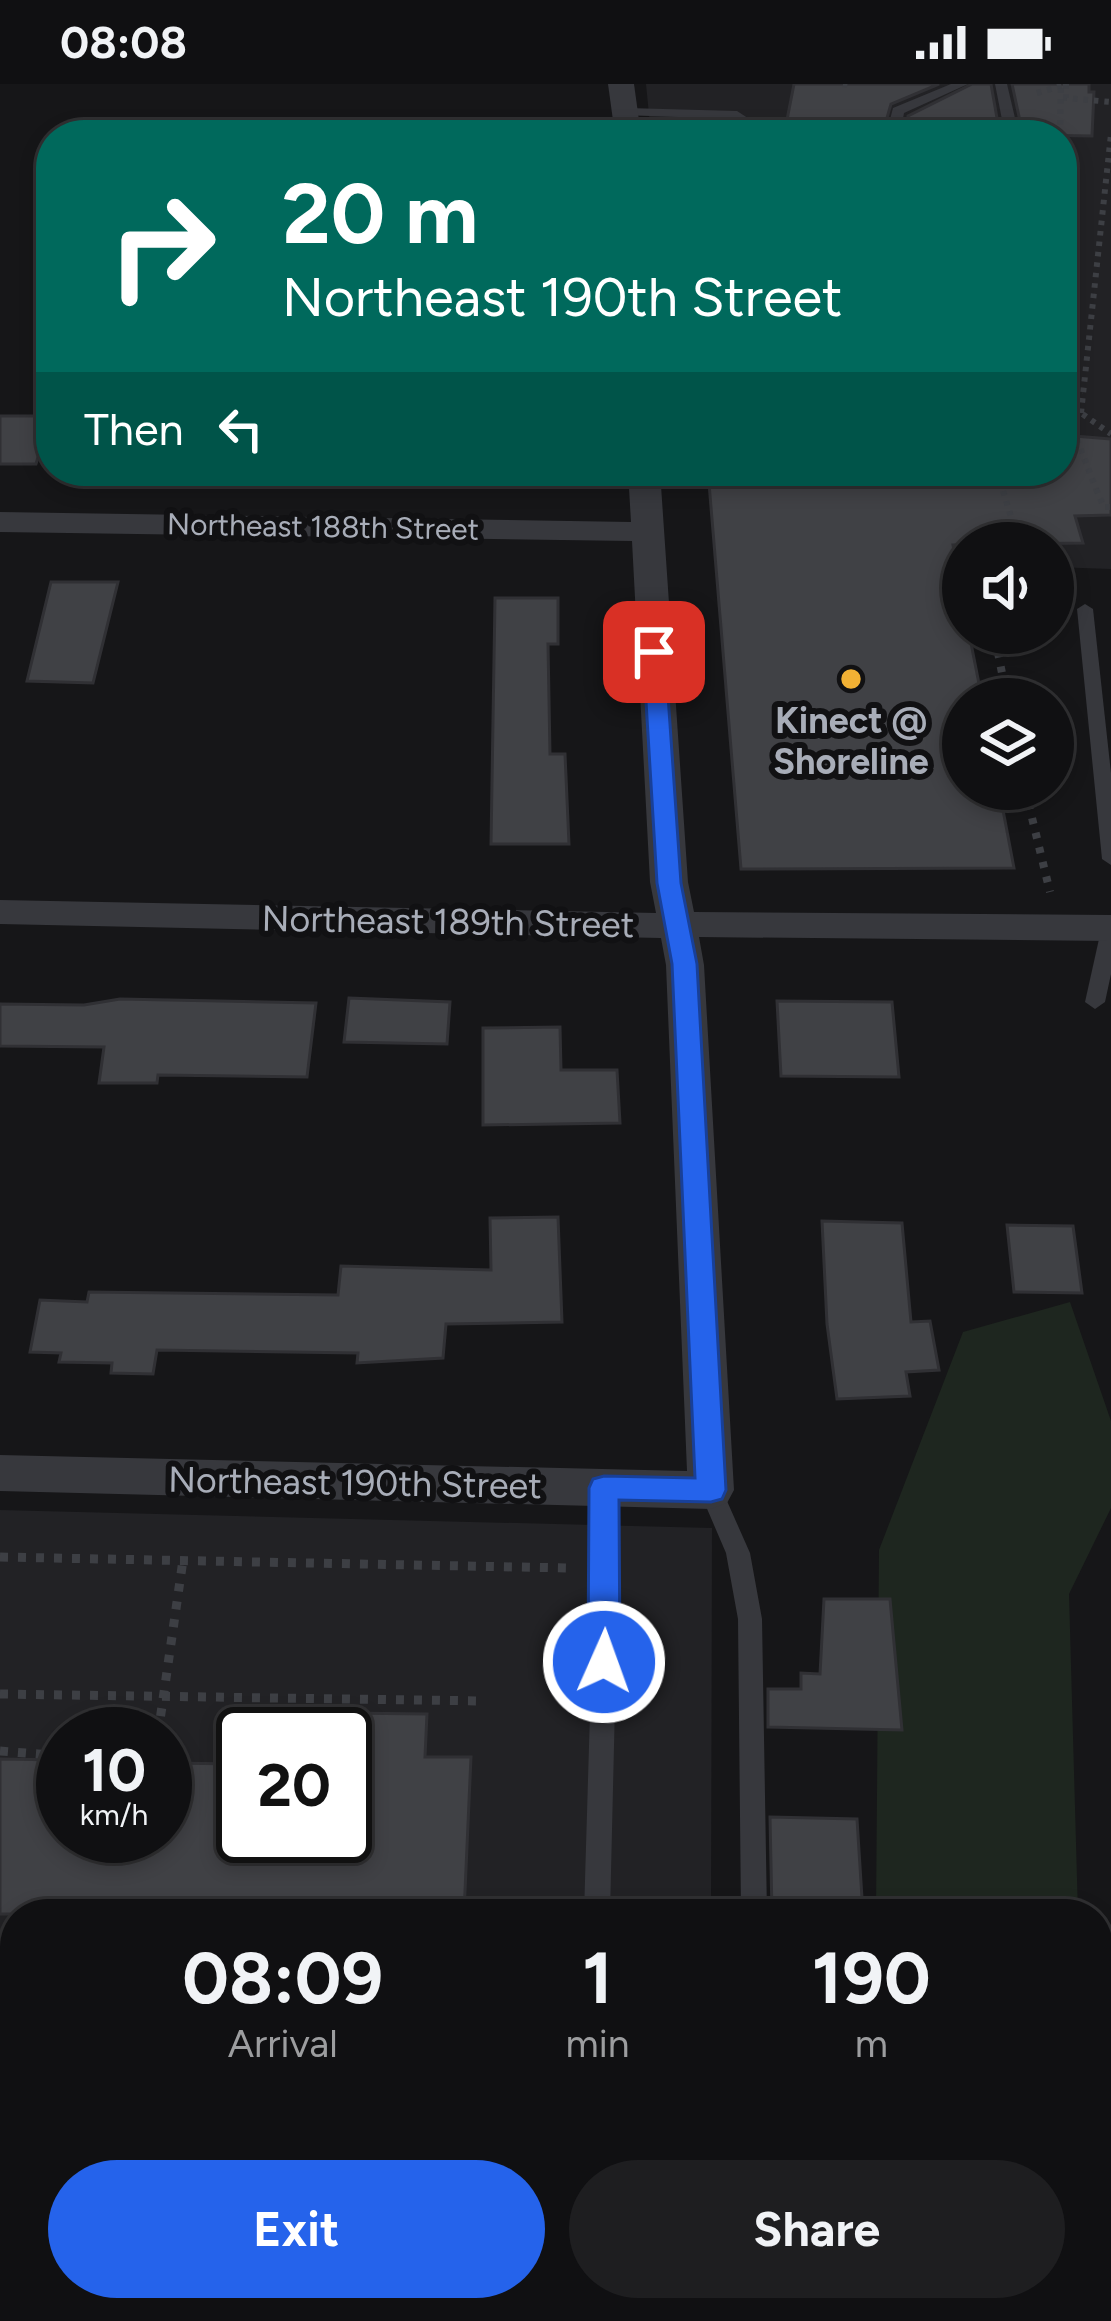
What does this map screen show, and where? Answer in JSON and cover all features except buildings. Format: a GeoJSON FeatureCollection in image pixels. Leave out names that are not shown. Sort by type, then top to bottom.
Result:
{"type":"FeatureCollection","features":[{"type":"Feature","properties":{"kind":"street"},"geometry":{"type":"LineString","coordinates":[[621,84],[627,120]]}},
{"type":"Feature","properties":{"kind":"street"},"geometry":{"type":"LineString","coordinates":[[644,486],[669,883],[685,964],[711,1490]]}},
{"type":"Feature","properties":{"kind":"street","name":"Northeast 188th Street"},"geometry":{"type":"LineString","coordinates":[[0,522],[646,532]]}},
{"type":"Feature","properties":{"kind":"street","name":"Northeast 189th Street"},"geometry":{"type":"LineString","coordinates":[[0,912],[1111,929]]}},
{"type":"Feature","properties":{"kind":"street","name":"Northeast 190th Street"},"geometry":{"type":"LineString","coordinates":[[0,1473],[711,1490]]}},
{"type":"Feature","properties":{"kind":"lane"},"geometry":{"type":"LineString","coordinates":[[896,120],[898,111],[962,84]]}},
{"type":"Feature","properties":{"kind":"lane"},"geometry":{"type":"LineString","coordinates":[[1001,84],[1009,120]]}},
{"type":"Feature","properties":{"kind":"lane"},"geometry":{"type":"LineString","coordinates":[[668,120],[737,115],[744,120]]}},
{"type":"Feature","properties":{"kind":"lane"},"geometry":{"type":"LineString","coordinates":[[1085,609],[1111,860]]}},
{"type":"Feature","properties":{"kind":"lane"},"geometry":{"type":"LineString","coordinates":[[1095,1002],[1111,929]]}},
{"type":"Feature","properties":{"kind":"lane"},"geometry":{"type":"LineString","coordinates":[[597,1899],[604,1488]]}},
{"type":"Feature","properties":{"kind":"lane"},"geometry":{"type":"LineString","coordinates":[[711,1490],[738,1553],[750,1619],[754,1899]]}},
{"type":"Feature","properties":{"kind":"path"},"geometry":{"type":"LineString","coordinates":[[843,84],[853,86]]}},
{"type":"Feature","properties":{"kind":"path"},"geometry":{"type":"LineString","coordinates":[[1066,84],[1066,98]]}},
{"type":"Feature","properties":{"kind":"path"},"geometry":{"type":"LineString","coordinates":[[1066,84],[1021,98],[1111,102]]}},
{"type":"Feature","properties":{"kind":"path"},"geometry":{"type":"LineString","coordinates":[[1062,120],[1066,84]]}},
{"type":"Feature","properties":{"kind":"path"},"geometry":{"type":"LineString","coordinates":[[1081,413],[1111,134]]}},
{"type":"Feature","properties":{"kind":"path"},"geometry":{"type":"LineString","coordinates":[[1077,390],[1083,391]]}},
{"type":"Feature","properties":{"kind":"path"},"geometry":{"type":"LineString","coordinates":[[1077,413],[1111,434]]}},
{"type":"Feature","properties":{"kind":"path"},"geometry":{"type":"LineString","coordinates":[[1077,439],[1104,507],[1111,507]]}},
{"type":"Feature","properties":{"kind":"path"},"geometry":{"type":"LineString","coordinates":[[1002,486],[1013,522]]}},
{"type":"Feature","properties":{"kind":"path"},"geometry":{"type":"LineString","coordinates":[[1030,810],[1047,873]]}},
{"type":"Feature","properties":{"kind":"path"},"geometry":{"type":"LineString","coordinates":[[0,1557],[606,1568]]}},
{"type":"Feature","properties":{"kind":"path"},"geometry":{"type":"LineString","coordinates":[[162,1707],[183,1560]]}},
{"type":"Feature","properties":{"kind":"path"},"geometry":{"type":"LineString","coordinates":[[0,1694],[484,1701]]}},
{"type":"Feature","properties":{"kind":"path"},"geometry":{"type":"LineString","coordinates":[[0,1751],[36,1754]]}},
{"type":"Feature","properties":{"kind":"shaded area"},"geometry":{"type":"Polygon","coordinates":[[[646,84],[1111,84],[1111,569],[1074,568],[1074,522],[1057,522],[1061,486],[1077,486],[1077,120],[650,120],[646,84]]]}},
{"type":"Feature","properties":{"kind":"shaded area"},"geometry":{"type":"Polygon","coordinates":[[[1070,1302],[1111,1421],[1111,1508],[1069,1594],[1078,1899],[876,1899],[879,1550],[963,1332],[1070,1302]]]}},
{"type":"Feature","properties":{"kind":"shaded area"},"geometry":{"type":"Polygon","coordinates":[[[0,1510],[712,1528],[711,1899],[0,1899],[0,1510]]]}},
{"type":"Feature","properties":{"kind":"place","name":"Kinect @ Shoreline"},"geometry":{"type":"Point","coordinates":[851,679]}},
{"type":"Feature","properties":{"kind":"route"},"geometry":{"type":"LineString","coordinates":[[604,1662],[604,1488],[711,1490],[685,964],[669,883],[654,652]]}}]}
